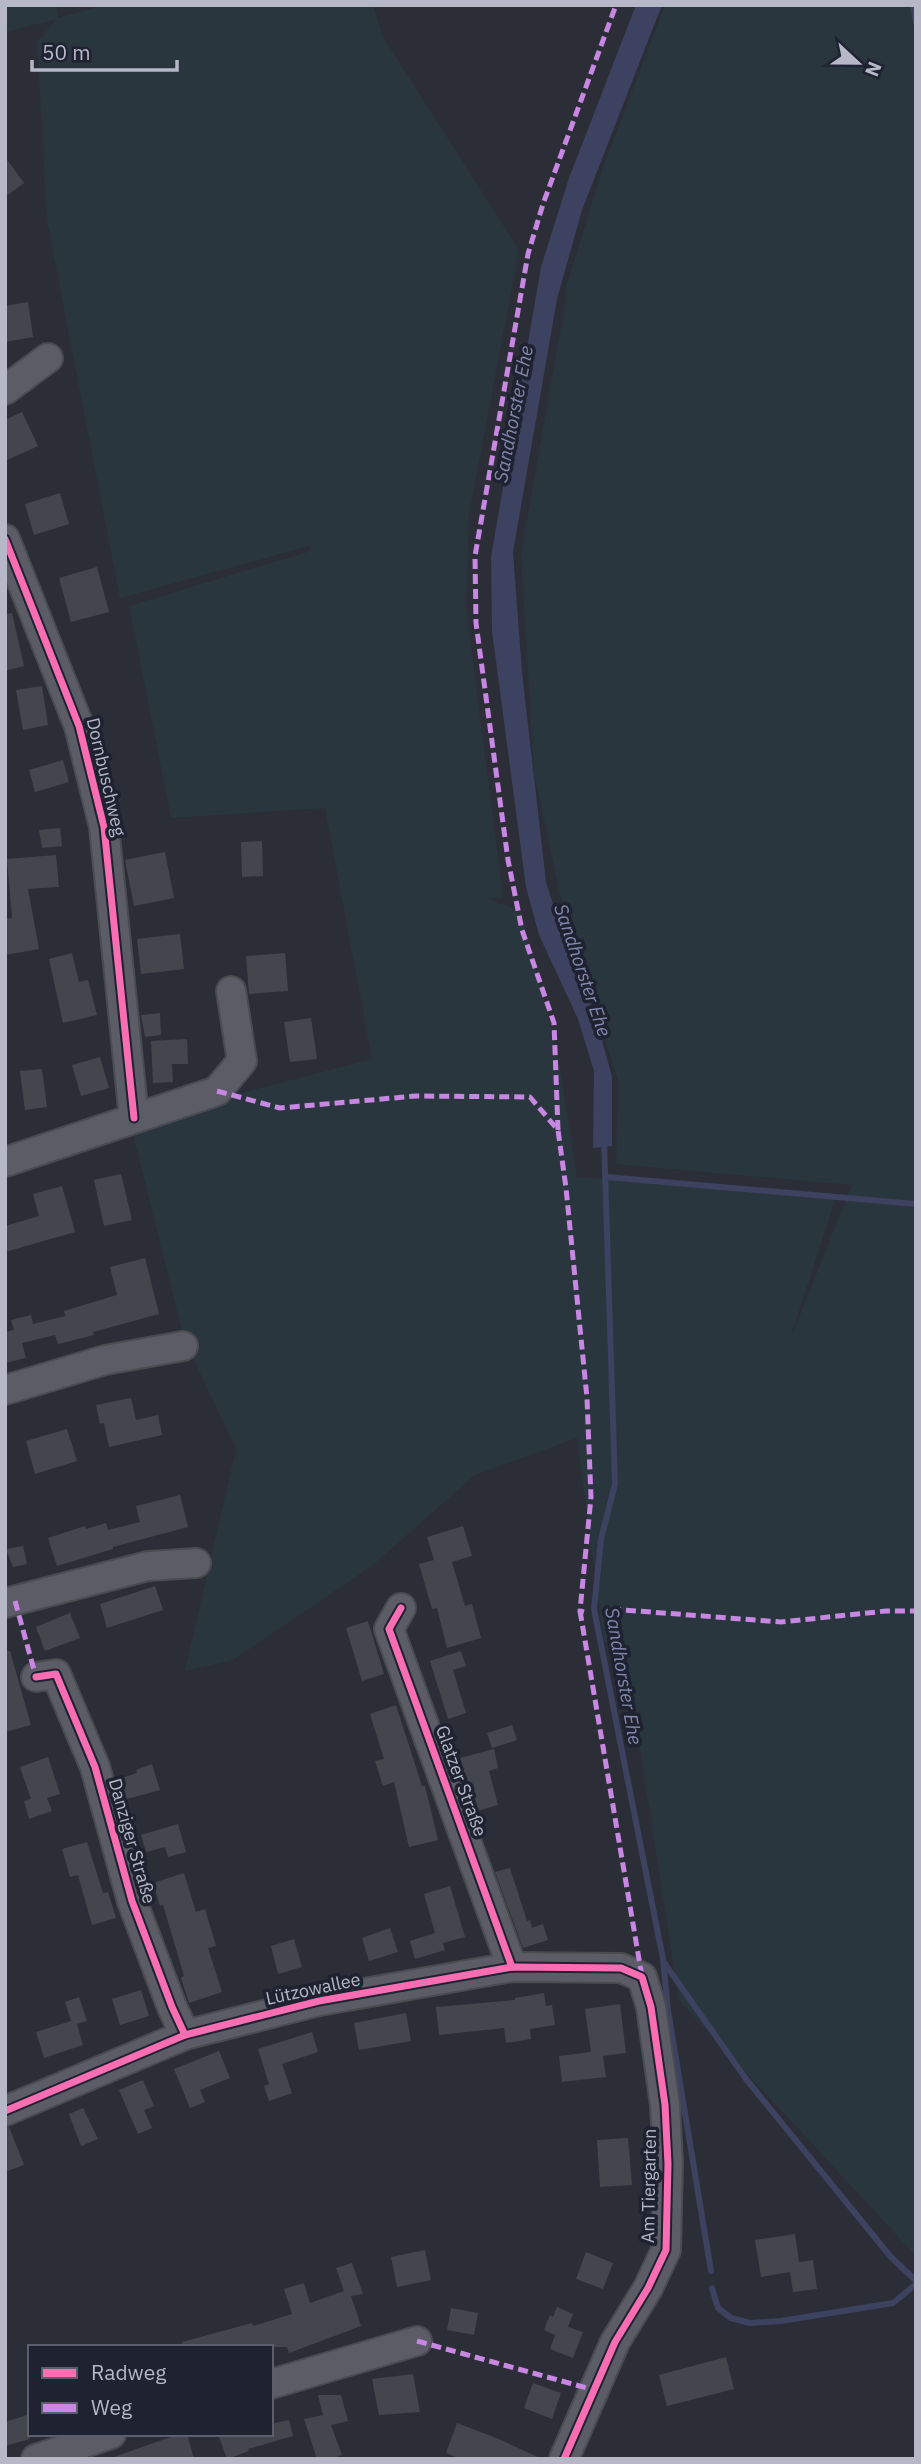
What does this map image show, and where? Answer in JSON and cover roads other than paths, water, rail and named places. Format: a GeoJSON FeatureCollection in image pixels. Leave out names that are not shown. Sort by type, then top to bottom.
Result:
{"type":"FeatureCollection","features":[{"type":"Feature","properties":{"kind":"street"},"geometry":{"type":"LineString","coordinates":[[5,390],[48,358]]}},
{"type":"Feature","properties":{"kind":"street","name":"Dornbuschweg"},"geometry":{"type":"LineString","coordinates":[[5,539],[79,726],[104,827],[134,1118]]}},
{"type":"Feature","properties":{"kind":"street"},"geometry":{"type":"LineString","coordinates":[[5,1162],[217,1091],[242,1061],[231,991]]}},
{"type":"Feature","properties":{"kind":"street"},"geometry":{"type":"LineString","coordinates":[[5,1390],[105,1360],[183,1346]]}},
{"type":"Feature","properties":{"kind":"street"},"geometry":{"type":"LineString","coordinates":[[5,1603],[148,1566],[196,1563]]}},
{"type":"Feature","properties":{"kind":"street","name":"Glatzer Straße"},"geometry":{"type":"LineString","coordinates":[[401,1608],[389,1629],[512,1967]]}},
{"type":"Feature","properties":{"kind":"street","name":"Danziger Straße"},"geometry":{"type":"LineString","coordinates":[[36,1677],[56,1674],[95,1767],[132,1901],[185,2035]]}},
{"type":"Feature","properties":{"kind":"street","name":"Lützowallee"},"geometry":{"type":"LineString","coordinates":[[5,2111],[185,2035],[319,2001],[512,1967],[621,1968],[642,1977]]}},
{"type":"Feature","properties":{"kind":"street","name":"Am Tiergarten"},"geometry":{"type":"LineString","coordinates":[[564,2459],[615,2342],[648,2288],[666,2250],[668,2178],[665,2105],[651,2007],[642,1977]]}},
{"type":"Feature","properties":{"kind":"street"},"geometry":{"type":"LineString","coordinates":[[273,2383],[417,2341]]}},
{"type":"Feature","properties":{"kind":"street"},"geometry":{"type":"LineString","coordinates":[[36,2459],[105,2436]]}},
{"type":"Feature","properties":{"kind":"water"},"geometry":{"type":"Polygon","coordinates":[[[636,5],[662,5],[582,210],[557,299],[513,552],[522,672],[546,882],[571,961],[596,1018],[612,1077],[612,1146],[593,1148],[594,1071],[578,1019],[539,935],[526,887],[492,631],[491,557],[541,267],[569,178],[636,5]]]}},
{"type":"Feature","properties":{"kind":"waterway"},"geometry":{"type":"LineString","coordinates":[[913,5],[916,23]]}},
{"type":"Feature","properties":{"kind":"waterway","name":"Sandhorster Ehe"},"geometry":{"type":"LineString","coordinates":[[604,1140],[615,1484],[601,1539],[594,1609],[663,1959],[668,2010],[711,2271]]}},
{"type":"Feature","properties":{"kind":"waterway"},"geometry":{"type":"LineString","coordinates":[[606,1177],[916,1204]]}},
{"type":"Feature","properties":{"kind":"waterway","name":"Sandhorster Ehe"},"geometry":{"type":"LineString","coordinates":[[665,1964],[746,2079],[890,2256],[916,2281]]}},
{"type":"Feature","properties":{"kind":"waterway","name":"Sandhorster Ehe"},"geometry":{"type":"LineString","coordinates":[[712,2288],[718,2308],[731,2318],[750,2323],[781,2321],[893,2303],[916,2284]]}}]}
